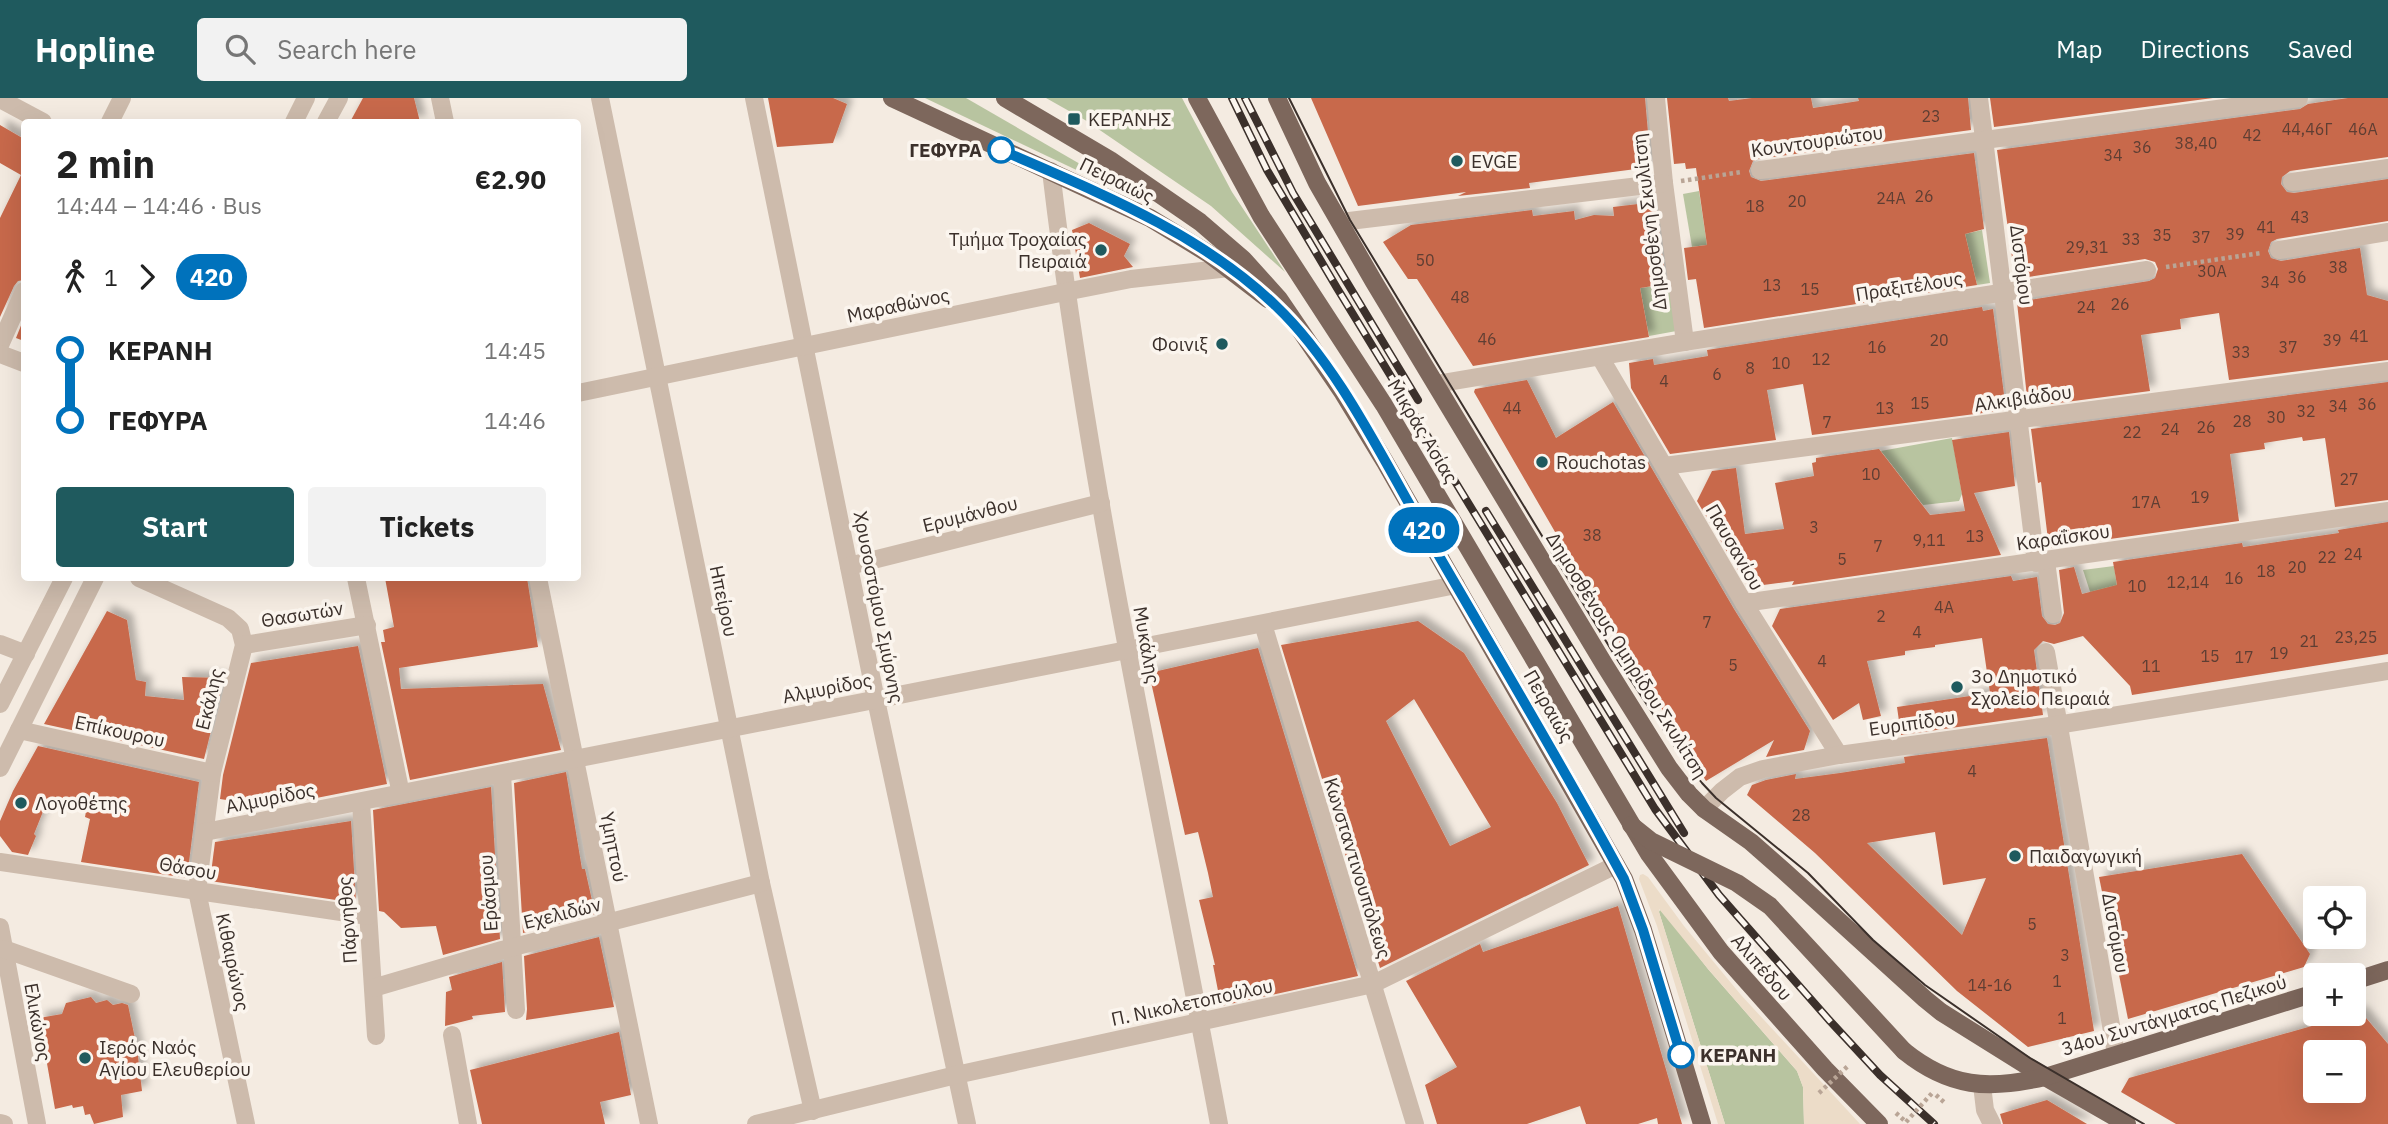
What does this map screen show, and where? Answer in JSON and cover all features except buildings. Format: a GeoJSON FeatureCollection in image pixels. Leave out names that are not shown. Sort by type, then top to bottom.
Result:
{"type":"FeatureCollection","features":[{"type":"Feature","properties":{"kind":"main road","name":"Πειραιώς"},"geometry":{"type":"LineString","coordinates":[[892,98],[1150,218],[1229,268],[1274,304],[1303,334]]}},
{"type":"Feature","properties":{"kind":"main road","name":"Πειραιώς"},"geometry":{"type":"LineString","coordinates":[[1005,98],[1099,153],[1199,222],[1260,276],[1303,334],[1343,393],[1616,864],[1640,919],[1702,1124]]}},
{"type":"Feature","properties":{"kind":"main road","name":"Μικράς Ασίας"},"geometry":{"type":"LineString","coordinates":[[1197,98],[1261,216],[1391,416],[1631,825]]}},
{"type":"Feature","properties":{"kind":"main road","name":"Δημοσθένους Ομηρίδου Σκυλίτση"},"geometry":{"type":"LineString","coordinates":[[1277,98],[1317,183],[1340,222],[1604,664],[1669,768],[1689,794],[1704,809],[1751,842],[1924,999],[1963,1027],[2127,1124]]}},
{"type":"Feature","properties":{"kind":"main road","name":"34ου Συντάγματος Πεζικού"},"geometry":{"type":"LineString","coordinates":[[1631,825],[1651,841],[1737,883],[1770,906],[1903,1051],[1930,1070],[1966,1083],[2014,1084],[2045,1077],[2303,997]]}},
{"type":"Feature","properties":{"kind":"main road","name":"Αλιπέδου"},"geometry":{"type":"LineString","coordinates":[[1631,825],[1679,897],[1721,952],[1879,1124]]}},
{"type":"Feature","properties":{"kind":"main road"},"geometry":{"type":"LineString","coordinates":[[2366,979],[2385,976]]}},
{"type":"Feature","properties":{"kind":"street"},"geometry":{"type":"LineString","coordinates":[[112,119],[122,98]]}},
{"type":"Feature","properties":{"kind":"street"},"geometry":{"type":"LineString","coordinates":[[296,119],[306,98]]}},
{"type":"Feature","properties":{"kind":"street"},"geometry":{"type":"LineString","coordinates":[[328,119],[339,98]]}},
{"type":"Feature","properties":{"kind":"street"},"geometry":{"type":"LineString","coordinates":[[440,98],[444,119]]}},
{"type":"Feature","properties":{"kind":"street","name":"Ηπείρου"},"geometry":{"type":"LineString","coordinates":[[600,98],[761,883],[813,1111]]}},
{"type":"Feature","properties":{"kind":"street","name":"Χρυσοστόμου Σμύρνης"},"geometry":{"type":"LineString","coordinates":[[754,98],[876,700],[967,1124]]}},
{"type":"Feature","properties":{"kind":"street","name":"Δημοσθένη Σκυλίτση"},"geometry":{"type":"LineString","coordinates":[[1656,98],[1685,342]]}},
{"type":"Feature","properties":{"kind":"street","name":"Διστόμου"},"geometry":{"type":"LineString","coordinates":[[1979,98],[2019,419],[2041,562],[2053,614]]}},
{"type":"Feature","properties":{"kind":"street","name":"Κουντουριώτου"},"geometry":{"type":"LineString","coordinates":[[1760,170],[2299,98]]}},
{"type":"Feature","properties":{"kind":"street"},"geometry":{"type":"LineString","coordinates":[[0,99],[37,119]]}},
{"type":"Feature","properties":{"kind":"street"},"geometry":{"type":"LineString","coordinates":[[2292,182],[2388,167]]}},
{"type":"Feature","properties":{"kind":"street","name":"Μυκάλης"},"geometry":{"type":"LineString","coordinates":[[1051,172],[1065,292],[1126,651],[1219,1124]]}},
{"type":"Feature","properties":{"kind":"street"},"geometry":{"type":"LineString","coordinates":[[1340,222],[1664,183]]}},
{"type":"Feature","properties":{"kind":"street"},"geometry":{"type":"LineString","coordinates":[[2279,250],[2388,232]]}},
{"type":"Feature","properties":{"kind":"street","name":"Μαραθώνος"},"geometry":{"type":"LineString","coordinates":[[581,392],[1132,279],[1229,268]]}},
{"type":"Feature","properties":{"kind":"street","name":"Πραξιτέλους"},"geometry":{"type":"LineString","coordinates":[[1436,384],[2147,270]]}},
{"type":"Feature","properties":{"kind":"street"},"geometry":{"type":"LineString","coordinates":[[0,345],[21,298]]}},
{"type":"Feature","properties":{"kind":"street"},"geometry":{"type":"LineString","coordinates":[[0,354],[21,362]]}},
{"type":"Feature","properties":{"kind":"street","name":"Παυσανίου"},"geometry":{"type":"LineString","coordinates":[[1600,357],[1744,603],[1839,755]]}},
{"type":"Feature","properties":{"kind":"street","name":"Αλκιβιάδου"},"geometry":{"type":"LineString","coordinates":[[1664,466],[2388,371]]}},
{"type":"Feature","properties":{"kind":"street","name":"Ερυμάνθου"},"geometry":{"type":"LineString","coordinates":[[849,566],[1101,503]]}},
{"type":"Feature","properties":{"kind":"street","name":"Καραΐσκου"},"geometry":{"type":"LineString","coordinates":[[1744,603],[2388,511]]}},
{"type":"Feature","properties":{"kind":"street"},"geometry":{"type":"LineString","coordinates":[[0,704],[62,581]]}},
{"type":"Feature","properties":{"kind":"street"},"geometry":{"type":"LineString","coordinates":[[0,768],[94,581]]}},
{"type":"Feature","properties":{"kind":"street"},"geometry":{"type":"LineString","coordinates":[[146,581],[228,618],[240,629],[244,645]]}},
{"type":"Feature","properties":{"kind":"street"},"geometry":{"type":"LineString","coordinates":[[357,581],[401,794]]}},
{"type":"Feature","properties":{"kind":"street","name":"Υμηττού"},"geometry":{"type":"LineString","coordinates":[[539,581],[649,1124]]}},
{"type":"Feature","properties":{"kind":"street","name":"Αλμυρίδος"},"geometry":{"type":"LineString","coordinates":[[205,832],[1456,585]]}},
{"type":"Feature","properties":{"kind":"street","name":"Κωνσταντινουπόλεως"},"geometry":{"type":"LineString","coordinates":[[1263,624],[1415,1124]]}},
{"type":"Feature","properties":{"kind":"street","name":"Θασωτών"},"geometry":{"type":"LineString","coordinates":[[244,645],[367,625]]}},
{"type":"Feature","properties":{"kind":"street"},"geometry":{"type":"LineString","coordinates":[[0,645],[26,654]]}},
{"type":"Feature","properties":{"kind":"street","name":"Εκάλης"},"geometry":{"type":"LineString","coordinates":[[197,891],[212,773],[244,645]]}},
{"type":"Feature","properties":{"kind":"street","name":"Διστόμου"},"geometry":{"type":"LineString","coordinates":[[2046,652],[2116,1054]]}},
{"type":"Feature","properties":{"kind":"street","name":"Ευριπίδου"},"geometry":{"type":"LineString","coordinates":[[1704,809],[1721,791],[1748,772],[1839,755],[2057,725],[2388,671]]}},
{"type":"Feature","properties":{"kind":"street","name":"Επίκουρου"},"geometry":{"type":"LineString","coordinates":[[19,730],[212,773]]}},
{"type":"Feature","properties":{"kind":"street","name":"Εράσμου"},"geometry":{"type":"LineString","coordinates":[[502,774],[516,1010]]}},
{"type":"Feature","properties":{"kind":"street","name":"Πάρνηθος"},"geometry":{"type":"LineString","coordinates":[[361,802],[376,1036]]}},
{"type":"Feature","properties":{"kind":"street","name":"Θάσου"},"geometry":{"type":"LineString","coordinates":[[0,862],[368,916]]}},
{"type":"Feature","properties":{"kind":"street","name":"Π. Νικολετοπούλου"},"geometry":{"type":"LineString","coordinates":[[756,1124],[956,1075],[1373,984],[1616,864]]}},
{"type":"Feature","properties":{"kind":"street","name":"Εχελιδών"},"geometry":{"type":"LineString","coordinates":[[373,988],[513,947],[761,883]]}},
{"type":"Feature","properties":{"kind":"street","name":"Κιθαιρώνος"},"geometry":{"type":"LineString","coordinates":[[197,891],[246,1124]]}},
{"type":"Feature","properties":{"kind":"street","name":"Ελικώνος"},"geometry":{"type":"LineString","coordinates":[[0,927],[37,1124]]}},
{"type":"Feature","properties":{"kind":"street"},"geometry":{"type":"LineString","coordinates":[[4,949],[131,994]]}},
{"type":"Feature","properties":{"kind":"street"},"geometry":{"type":"LineString","coordinates":[[452,1035],[468,1124]]}},
{"type":"Feature","properties":{"kind":"street"},"geometry":{"type":"LineString","coordinates":[[1982,1085],[1985,1110],[1992,1124]]}},
{"type":"Feature","properties":{"kind":"path","name":"Κουντουριώτου"},"geometry":{"type":"LineString","coordinates":[[1664,183],[1760,170]]}},
{"type":"Feature","properties":{"kind":"path"},"geometry":{"type":"LineString","coordinates":[[2147,270],[2279,250]]}},
{"type":"Feature","properties":{"kind":"path"},"geometry":{"type":"LineString","coordinates":[[1819,1093],[1849,1065]]}},
{"type":"Feature","properties":{"kind":"path"},"geometry":{"type":"LineString","coordinates":[[1906,1122],[1933,1092],[1946,1104]]}},
{"type":"Feature","properties":{"kind":"green space"},"geometry":{"type":"Polygon","coordinates":[[[925,98],[966,98],[1087,168],[1087,175],[925,98]]]}},
{"type":"Feature","properties":{"kind":"green space"},"geometry":{"type":"Polygon","coordinates":[[[1046,98],[1182,98],[1232,192],[1285,272],[1211,206],[1085,120],[1046,98]]]}},
{"type":"Feature","properties":{"kind":"green space"},"geometry":{"type":"Polygon","coordinates":[[[1699,191],[1707,245],[1692,247],[1683,194],[1699,191]]]}},
{"type":"Feature","properties":{"kind":"green space"},"geometry":{"type":"Polygon","coordinates":[[[1982,230],[1990,283],[1977,285],[1965,234],[1982,230]]]}},
{"type":"Feature","properties":{"kind":"green space"},"geometry":{"type":"Polygon","coordinates":[[[1675,283],[1682,330],[1649,336],[1640,288],[1675,283]]]}},
{"type":"Feature","properties":{"kind":"green space"},"geometry":{"type":"Polygon","coordinates":[[[1952,438],[1962,494],[1959,501],[1923,505],[1881,451],[1952,438]]]}},
{"type":"Feature","properties":{"kind":"green space"},"geometry":{"type":"Polygon","coordinates":[[[2114,566],[2121,612],[2094,604],[2083,570],[2114,566]]]}},
{"type":"Feature","properties":{"kind":"green space"},"geometry":{"type":"Polygon","coordinates":[[[1661,908],[1708,969],[1797,1071],[1803,1087],[1804,1124],[1725,1124],[1659,912],[1661,908]]]}},
{"type":"Feature","properties":{"kind":"shaded area"},"geometry":{"type":"Polygon","coordinates":[[[1643,874],[1741,995],[1860,1124],[1804,1124],[1803,1087],[1797,1071],[1659,909],[1725,1124],[1718,1124],[1657,926],[1639,879],[1643,874]]]}},
{"type":"Feature","properties":{"kind":"tram line"},"geometry":{"type":"LineString","coordinates":[[1289,98],[1350,220],[1615,656],[1682,758],[1702,783],[1716,798],[1808,873],[1873,940],[1925,985],[2030,1058],[2144,1124]]}},
{"type":"Feature","properties":{"kind":"railway"},"geometry":{"type":"LineString","coordinates":[[1232,98],[1267,170],[1337,288],[1655,809],[1719,895],[1830,1021],[1880,1075],[1934,1124]]}},
{"type":"Feature","properties":{"kind":"railway"},"geometry":{"type":"LineString","coordinates":[[1245,98],[1293,193],[1418,400]]}},
{"type":"Feature","properties":{"kind":"railway"},"geometry":{"type":"LineString","coordinates":[[1486,511],[1684,833]]}},
{"type":"Feature","properties":{"kind":"bus line","name":"420"},"geometry":{"type":"LineString","coordinates":[[1001,150],[1096,192],[1185,238],[1252,285],[1274,304],[1320,356],[1385,462],[1624,879],[1636,908],[1681,1055]]}},
{"type":"Feature","properties":{"kind":"place","name":"ΚΕΡΑΝΗΣ"},"geometry":{"type":"Point","coordinates":[1074,119]}},
{"type":"Feature","properties":{"kind":"place","name":"ΓΕΦΥΡΑ"},"geometry":{"type":"Point","coordinates":[1001,150]}},
{"type":"Feature","properties":{"kind":"place","name":"EVGE"},"geometry":{"type":"Point","coordinates":[1457,161]}},
{"type":"Feature","properties":{"kind":"place","name":"Τμήμα Τροχαίας Πειραιά"},"geometry":{"type":"Point","coordinates":[1101,250]}},
{"type":"Feature","properties":{"kind":"place","name":"Φοινιξ"},"geometry":{"type":"Point","coordinates":[1222,344]}},
{"type":"Feature","properties":{"kind":"place","name":"Rouchotas"},"geometry":{"type":"Point","coordinates":[1542,462]}},
{"type":"Feature","properties":{"kind":"place","name":"3ο Δημοτικό Σχολείο Πειραιά"},"geometry":{"type":"Point","coordinates":[1957,687]}},
{"type":"Feature","properties":{"kind":"place","name":"Λογοθέτης"},"geometry":{"type":"Point","coordinates":[21,803]}},
{"type":"Feature","properties":{"kind":"place","name":"Παιδαγωγική"},"geometry":{"type":"Point","coordinates":[2015,856]}},
{"type":"Feature","properties":{"kind":"place","name":"ΚΕΡΑΝΗ"},"geometry":{"type":"Point","coordinates":[1681,1055]}},
{"type":"Feature","properties":{"kind":"place","name":"Ιερός Ναός Αγίου Ελευθερίου"},"geometry":{"type":"Point","coordinates":[85,1058]}}]}
